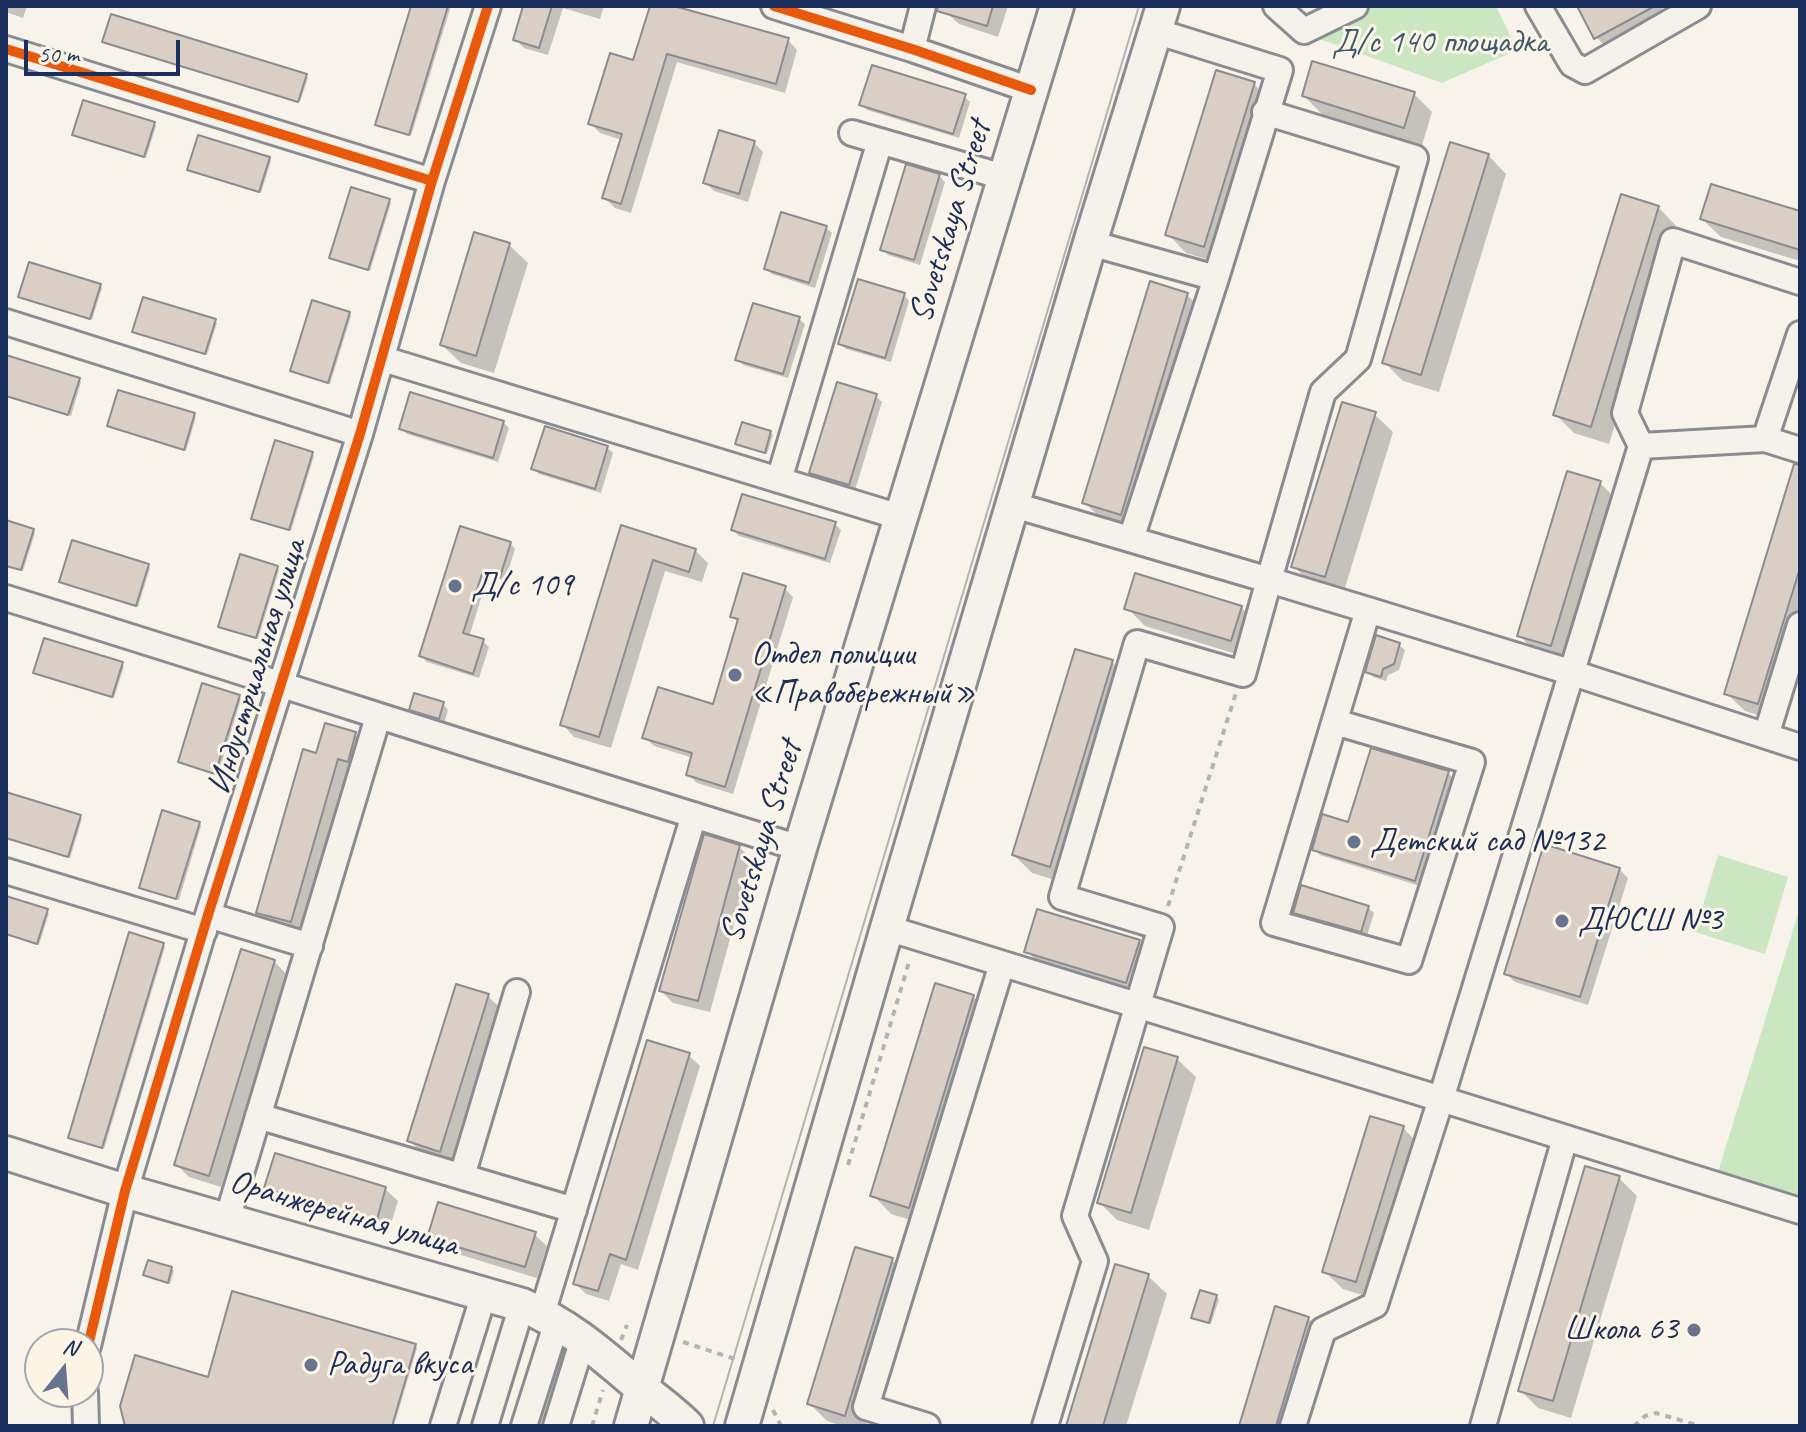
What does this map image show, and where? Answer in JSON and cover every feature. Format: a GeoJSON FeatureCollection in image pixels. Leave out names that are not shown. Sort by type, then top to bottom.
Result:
{"type":"FeatureCollection","features":[{"type":"Feature","properties":{"kind":"main road","name":"Sovetskaya Street"},"geometry":{"type":"LineString","coordinates":[[631,1426],[800,848],[1057,6]]}},
{"type":"Feature","properties":{"kind":"main road"},"geometry":{"type":"LineString","coordinates":[[742,1426],[1090,243],[1159,19]]}},
{"type":"Feature","properties":{"kind":"main road","name":"Оранжерейная улица"},"geometry":{"type":"LineString","coordinates":[[6,1153],[125,1191],[484,1294],[551,1320],[671,1410],[687,1426]]}},
{"type":"Feature","properties":{"kind":"street","name":"Индустриальная улица"},"geometry":{"type":"LineString","coordinates":[[92,1328],[125,1191],[383,359],[432,181],[488,6]]}},
{"type":"Feature","properties":{"kind":"street"},"geometry":{"type":"LineString","coordinates":[[774,6],[1031,90]]}},
{"type":"Feature","properties":{"kind":"street"},"geometry":{"type":"LineString","coordinates":[[912,49],[923,6]]}},
{"type":"Feature","properties":{"kind":"street"},"geometry":{"type":"LineString","coordinates":[[1276,6],[1304,31],[1355,6]]}},
{"type":"Feature","properties":{"kind":"street"},"geometry":{"type":"LineString","coordinates":[[1538,6],[1572,64],[1585,71],[1698,6]]}},
{"type":"Feature","properties":{"kind":"street"},"geometry":{"type":"LineString","coordinates":[[1131,539],[1280,70],[1159,19]]}},
{"type":"Feature","properties":{"kind":"street"},"geometry":{"type":"LineString","coordinates":[[6,49],[432,181]]}},
{"type":"Feature","properties":{"kind":"street"},"geometry":{"type":"LineString","coordinates":[[1045,1426],[1095,1261],[1075,1216],[1161,927],[1062,897],[1137,643],[1243,674],[1323,392],[1358,359],[1415,158],[1265,112]]}},
{"type":"Feature","properties":{"kind":"street"},"geometry":{"type":"LineString","coordinates":[[852,133],[1004,177]]}},
{"type":"Feature","properties":{"kind":"street"},"geometry":{"type":"LineString","coordinates":[[779,480],[880,141]]}},
{"type":"Feature","properties":{"kind":"street"},"geometry":{"type":"LineString","coordinates":[[1293,1426],[1323,1330],[1375,1305],[1641,446],[1625,413],[1673,241],[1800,282]]}},
{"type":"Feature","properties":{"kind":"street"},"geometry":{"type":"LineString","coordinates":[[1090,243],[1216,278]]}},
{"type":"Feature","properties":{"kind":"street"},"geometry":{"type":"LineString","coordinates":[[6,322],[360,434]]}},
{"type":"Feature","properties":{"kind":"street"},"geometry":{"type":"LineString","coordinates":[[1765,439],[1800,334]]}},
{"type":"Feature","properties":{"kind":"street"},"geometry":{"type":"LineString","coordinates":[[383,359],[900,517]]}},
{"type":"Feature","properties":{"kind":"street"},"geometry":{"type":"LineString","coordinates":[[1641,446],[1765,439],[1800,450]]}},
{"type":"Feature","properties":{"kind":"street"},"geometry":{"type":"LineString","coordinates":[[1014,505],[1573,673],[1800,747]]}},
{"type":"Feature","properties":{"kind":"street"},"geometry":{"type":"LineString","coordinates":[[6,598],[800,848]]}},
{"type":"Feature","properties":{"kind":"street"},"geometry":{"type":"LineString","coordinates":[[1335,722],[1472,762],[1409,961],[1274,923],[1368,610]]}},
{"type":"Feature","properties":{"kind":"street"},"geometry":{"type":"LineString","coordinates":[[1766,736],[1800,625]]}},
{"type":"Feature","properties":{"kind":"street"},"geometry":{"type":"LineString","coordinates":[[227,1220],[378,717]]}},
{"type":"Feature","properties":{"kind":"street"},"geometry":{"type":"LineString","coordinates":[[524,1426],[574,1210],[694,815]]}},
{"type":"Feature","properties":{"kind":"street"},"geometry":{"type":"LineString","coordinates":[[6,871],[206,923],[310,946]]}},
{"type":"Feature","properties":{"kind":"street"},"geometry":{"type":"LineString","coordinates":[[887,928],[1800,1211]]}},
{"type":"Feature","properties":{"kind":"street"},"geometry":{"type":"LineString","coordinates":[[927,1426],[866,1407],[1002,964]]}},
{"type":"Feature","properties":{"kind":"street"},"geometry":{"type":"LineString","coordinates":[[462,1176],[517,992]]}},
{"type":"Feature","properties":{"kind":"street"},"geometry":{"type":"LineString","coordinates":[[258,1116],[574,1210]]}},
{"type":"Feature","properties":{"kind":"street"},"geometry":{"type":"LineString","coordinates":[[1483,1426],[1565,1138]]}},
{"type":"Feature","properties":{"kind":"street"},"geometry":{"type":"LineString","coordinates":[[443,1426],[484,1294]]}},
{"type":"Feature","properties":{"kind":"street"},"geometry":{"type":"LineString","coordinates":[[485,1426],[551,1320]]}},
{"type":"Feature","properties":{"kind":"street"},"geometry":{"type":"LineString","coordinates":[[551,1320],[556,1426]]}},
{"type":"Feature","properties":{"kind":"path"},"geometry":{"type":"LineString","coordinates":[[1161,927],[1243,674]]}},
{"type":"Feature","properties":{"kind":"path"},"geometry":{"type":"LineString","coordinates":[[673,1338],[741,1361]]}},
{"type":"Feature","properties":{"kind":"path"},"geometry":{"type":"LineString","coordinates":[[1634,1426],[1645,1416],[1656,1413],[1700,1426]]}},
{"type":"Feature","properties":{"kind":"green space","name":"Д/с 140 площадка"},"geometry":{"type":"Polygon","coordinates":[[[1368,6],[1496,6],[1517,50],[1442,83],[1306,34],[1368,6]]]}},
{"type":"Feature","properties":{"kind":"green space"},"geometry":{"type":"Polygon","coordinates":[[[1718,855],[1788,877],[1765,954],[1695,932],[1718,855]]]}},
{"type":"Feature","properties":{"kind":"green space"},"geometry":{"type":"Polygon","coordinates":[[[1800,907],[1800,1198],[1718,1172],[1800,907]]]}},
{"type":"Feature","properties":{"kind":"building"},"geometry":{"type":"Polygon","coordinates":[[[411,6],[448,6],[409,135],[375,125],[411,6]]]}},
{"type":"Feature","properties":{"kind":"building"},"geometry":{"type":"Polygon","coordinates":[[[523,6],[552,6],[539,48],[513,40],[523,6]]]}},
{"type":"Feature","properties":{"kind":"building"},"geometry":{"type":"Polygon","coordinates":[[[650,6],[674,6],[789,38],[776,84],[667,54],[621,204],[602,198],[622,134],[588,124],[610,53],[633,60],[650,6]]]}},
{"type":"Feature","properties":{"kind":"building"},"geometry":{"type":"Polygon","coordinates":[[[938,6],[993,6],[987,26],[937,11],[938,6]]]}},
{"type":"Feature","properties":{"kind":"building"},"geometry":{"type":"Polygon","coordinates":[[[1577,6],[1655,6],[1594,39],[1577,6]]]}},
{"type":"Feature","properties":{"kind":"building"},"geometry":{"type":"Polygon","coordinates":[[[111,14],[307,74],[298,102],[102,42],[111,14]]]}},
{"type":"Feature","properties":{"kind":"building"},"geometry":{"type":"Polygon","coordinates":[[[1312,61],[1415,92],[1404,128],[1302,96],[1312,61]]]}},
{"type":"Feature","properties":{"kind":"building"},"geometry":{"type":"Polygon","coordinates":[[[872,65],[966,94],[953,134],[859,105],[872,65]]]}},
{"type":"Feature","properties":{"kind":"building"},"geometry":{"type":"Polygon","coordinates":[[[1216,70],[1255,82],[1204,247],[1165,235],[1216,70]]]}},
{"type":"Feature","properties":{"kind":"building"},"geometry":{"type":"Polygon","coordinates":[[[83,100],[155,122],[144,157],[72,135],[83,100]]]}},
{"type":"Feature","properties":{"kind":"building"},"geometry":{"type":"Polygon","coordinates":[[[719,130],[755,141],[739,194],[703,183],[719,130]]]}},
{"type":"Feature","properties":{"kind":"building"},"geometry":{"type":"Polygon","coordinates":[[[198,135],[270,157],[259,192],[187,170],[198,135]]]}},
{"type":"Feature","properties":{"kind":"building"},"geometry":{"type":"Polygon","coordinates":[[[1450,142],[1489,154],[1421,375],[1382,363],[1450,142]]]}},
{"type":"Feature","properties":{"kind":"building"},"geometry":{"type":"Polygon","coordinates":[[[906,164],[940,174],[914,260],[880,250],[906,164]]]}},
{"type":"Feature","properties":{"kind":"building"},"geometry":{"type":"Polygon","coordinates":[[[1711,184],[1800,211],[1800,250],[1700,219],[1711,184]]]}},
{"type":"Feature","properties":{"kind":"building"},"geometry":{"type":"Polygon","coordinates":[[[351,187],[390,199],[368,270],[329,258],[351,187]]]}},
{"type":"Feature","properties":{"kind":"building"},"geometry":{"type":"Polygon","coordinates":[[[1621,194],[1659,206],[1591,427],[1553,415],[1621,194]]]}},
{"type":"Feature","properties":{"kind":"building"},"geometry":{"type":"Polygon","coordinates":[[[781,212],[827,226],[809,283],[764,269],[781,212]]]}},
{"type":"Feature","properties":{"kind":"building"},"geometry":{"type":"Polygon","coordinates":[[[474,232],[510,243],[476,356],[440,345],[474,232]]]}},
{"type":"Feature","properties":{"kind":"building"},"geometry":{"type":"Polygon","coordinates":[[[29,262],[101,284],[90,319],[18,297],[29,262]]]}},
{"type":"Feature","properties":{"kind":"building"},"geometry":{"type":"Polygon","coordinates":[[[858,279],[905,293],[885,358],[838,344],[858,279]]]}},
{"type":"Feature","properties":{"kind":"building"},"geometry":{"type":"Polygon","coordinates":[[[1150,281],[1188,293],[1121,515],[1082,503],[1150,281]]]}},
{"type":"Feature","properties":{"kind":"building"},"geometry":{"type":"Polygon","coordinates":[[[143,297],[216,319],[205,354],[132,332],[143,297]]]}},
{"type":"Feature","properties":{"kind":"building"},"geometry":{"type":"Polygon","coordinates":[[[312,300],[350,312],[328,383],[290,371],[312,300]]]}},
{"type":"Feature","properties":{"kind":"building"},"geometry":{"type":"Polygon","coordinates":[[[753,303],[800,317],[783,374],[735,360],[753,303]]]}},
{"type":"Feature","properties":{"kind":"building"},"geometry":{"type":"Polygon","coordinates":[[[6,355],[80,378],[68,415],[6,396],[6,355]]]}},
{"type":"Feature","properties":{"kind":"building"},"geometry":{"type":"Polygon","coordinates":[[[837,382],[877,394],[849,485],[809,473],[837,382]]]}},
{"type":"Feature","properties":{"kind":"building"},"geometry":{"type":"Polygon","coordinates":[[[118,390],[195,413],[184,450],[107,426],[118,390]]]}},
{"type":"Feature","properties":{"kind":"building"},"geometry":{"type":"Polygon","coordinates":[[[410,392],[504,421],[493,458],[399,429],[410,392]]]}},
{"type":"Feature","properties":{"kind":"building"},"geometry":{"type":"Polygon","coordinates":[[[1342,402],[1376,412],[1325,577],[1291,567],[1342,402]]]}},
{"type":"Feature","properties":{"kind":"building"},"geometry":{"type":"Polygon","coordinates":[[[742,422],[771,431],[765,453],[735,444],[742,422]]]}},
{"type":"Feature","properties":{"kind":"building"},"geometry":{"type":"Polygon","coordinates":[[[545,426],[608,446],[595,489],[531,469],[545,426]]]}},
{"type":"Feature","properties":{"kind":"building"},"geometry":{"type":"Polygon","coordinates":[[[275,440],[313,452],[289,530],[251,519],[275,440]]]}},
{"type":"Feature","properties":{"kind":"building"},"geometry":{"type":"Polygon","coordinates":[[[1794,464],[1800,465],[1800,568],[1758,704],[1724,694],[1794,464]]]}},
{"type":"Feature","properties":{"kind":"building"},"geometry":{"type":"Polygon","coordinates":[[[1567,471],[1601,481],[1551,646],[1517,636],[1567,471]]]}},
{"type":"Feature","properties":{"kind":"building"},"geometry":{"type":"Polygon","coordinates":[[[742,494],[836,522],[825,559],[731,530],[742,494]]]}},
{"type":"Feature","properties":{"kind":"building"},"geometry":{"type":"Polygon","coordinates":[[[6,520],[34,529],[21,570],[6,566],[6,520]]]}},
{"type":"Feature","properties":{"kind":"building"},"geometry":{"type":"Polygon","coordinates":[[[621,525],[696,549],[689,572],[653,560],[599,737],[560,725],[621,525]]]}},
{"type":"Feature","properties":{"kind":"building"},"geometry":{"type":"Polygon","coordinates":[[[460,526],[511,542],[500,577],[483,571],[463,633],[484,639],[473,674],[419,656],[460,526]]]}},
{"type":"Feature","properties":{"kind":"building"},"geometry":{"type":"Polygon","coordinates":[[[72,540],[149,564],[136,606],[59,582],[72,540]]]}},
{"type":"Feature","properties":{"kind":"building"},"geometry":{"type":"Polygon","coordinates":[[[240,554],[278,566],[256,638],[218,627],[240,554]]]}},
{"type":"Feature","properties":{"kind":"building"},"geometry":{"type":"Polygon","coordinates":[[[743,573],[786,586],[725,787],[686,775],[692,753],[642,738],[658,687],[713,704],[738,619],[730,617],[743,573]]]}},
{"type":"Feature","properties":{"kind":"building"},"geometry":{"type":"Polygon","coordinates":[[[1135,573],[1242,606],[1231,641],[1124,609],[1135,573]]]}},
{"type":"Feature","properties":{"kind":"building"},"geometry":{"type":"Polygon","coordinates":[[[1376,635],[1400,643],[1394,664],[1383,669],[1381,677],[1365,672],[1376,635]]]}},
{"type":"Feature","properties":{"kind":"building"},"geometry":{"type":"Polygon","coordinates":[[[44,638],[123,662],[112,697],[33,673],[44,638]]]}},
{"type":"Feature","properties":{"kind":"building"},"geometry":{"type":"Polygon","coordinates":[[[1075,649],[1113,660],[1050,867],[1012,855],[1075,649]]]}},
{"type":"Feature","properties":{"kind":"building"},"geometry":{"type":"Polygon","coordinates":[[[202,683],[240,695],[215,774],[178,762],[202,683]]]}},
{"type":"Feature","properties":{"kind":"building"},"geometry":{"type":"Polygon","coordinates":[[[414,693],[444,702],[439,719],[409,710],[414,693]]]}},
{"type":"Feature","properties":{"kind":"building"},"geometry":{"type":"Polygon","coordinates":[[[325,723],[356,732],[348,762],[338,759],[291,922],[256,913],[303,749],[316,753],[325,723]]]}},
{"type":"Feature","properties":{"kind":"building"},"geometry":{"type":"Polygon","coordinates":[[[1371,748],[1449,771],[1415,881],[1312,850],[1322,814],[1348,822],[1371,748]]]}},
{"type":"Feature","properties":{"kind":"building"},"geometry":{"type":"Polygon","coordinates":[[[6,792],[81,815],[68,857],[6,838],[6,792]]]}},
{"type":"Feature","properties":{"kind":"building"},"geometry":{"type":"Polygon","coordinates":[[[162,810],[200,822],[176,899],[139,888],[162,810]]]}},
{"type":"Feature","properties":{"kind":"building"},"geometry":{"type":"Polygon","coordinates":[[[704,834],[740,845],[698,1001],[659,991],[704,834]]]}},
{"type":"Feature","properties":{"kind":"building","name":"ДЮСШ №3"},"geometry":{"type":"Polygon","coordinates":[[[1544,844],[1620,868],[1580,997],[1504,974],[1544,844]]]}},
{"type":"Feature","properties":{"kind":"building"},"geometry":{"type":"Polygon","coordinates":[[[1301,885],[1369,906],[1361,932],[1293,913],[1301,885]]]}},
{"type":"Feature","properties":{"kind":"building"},"geometry":{"type":"Polygon","coordinates":[[[6,896],[48,909],[37,944],[6,934],[6,896]]]}},
{"type":"Feature","properties":{"kind":"building"},"geometry":{"type":"Polygon","coordinates":[[[1037,909],[1140,940],[1126,983],[1024,952],[1037,909]]]}},
{"type":"Feature","properties":{"kind":"building"},"geometry":{"type":"Polygon","coordinates":[[[129,932],[164,943],[102,1148],[68,1138],[129,932]]]}},
{"type":"Feature","properties":{"kind":"building"},"geometry":{"type":"Polygon","coordinates":[[[241,949],[275,960],[209,1176],[174,1165],[241,949]]]}},
{"type":"Feature","properties":{"kind":"building"},"geometry":{"type":"Polygon","coordinates":[[[935,983],[974,995],[909,1208],[870,1196],[935,983]]]}},
{"type":"Feature","properties":{"kind":"building"},"geometry":{"type":"Polygon","coordinates":[[[456,984],[489,994],[440,1152],[407,1141],[456,984]]]}},
{"type":"Feature","properties":{"kind":"building"},"geometry":{"type":"Polygon","coordinates":[[[647,1040],[690,1053],[626,1260],[610,1254],[598,1291],[573,1284],[647,1040]]]}},
{"type":"Feature","properties":{"kind":"building"},"geometry":{"type":"Polygon","coordinates":[[[1144,1047],[1178,1057],[1131,1213],[1097,1203],[1144,1047]]]}},
{"type":"Feature","properties":{"kind":"building"},"geometry":{"type":"Polygon","coordinates":[[[1370,1116],[1404,1126],[1356,1282],[1322,1272],[1370,1116]]]}},
{"type":"Feature","properties":{"kind":"building"},"geometry":{"type":"Polygon","coordinates":[[[275,1153],[386,1187],[376,1223],[264,1188],[275,1153]]]}},
{"type":"Feature","properties":{"kind":"building"},"geometry":{"type":"Polygon","coordinates":[[[1585,1166],[1620,1176],[1553,1401],[1518,1391],[1585,1166]]]}},
{"type":"Feature","properties":{"kind":"building"},"geometry":{"type":"Polygon","coordinates":[[[438,1202],[536,1232],[525,1267],[427,1238],[438,1202]]]}},
{"type":"Feature","properties":{"kind":"building"},"geometry":{"type":"Polygon","coordinates":[[[855,1247],[893,1258],[845,1416],[807,1404],[855,1247]]]}},
{"type":"Feature","properties":{"kind":"building"},"geometry":{"type":"Polygon","coordinates":[[[148,1260],[172,1267],[168,1283],[143,1275],[148,1260]]]}},
{"type":"Feature","properties":{"kind":"building"},"geometry":{"type":"Polygon","coordinates":[[[1115,1264],[1149,1274],[1103,1426],[1066,1426],[1115,1264]]]}},
{"type":"Feature","properties":{"kind":"building"},"geometry":{"type":"Polygon","coordinates":[[[1200,1290],[1217,1295],[1209,1323],[1191,1318],[1200,1290]]]}},
{"type":"Feature","properties":{"kind":"building","name":"Радуга вкуса"},"geometry":{"type":"Polygon","coordinates":[[[232,1291],[416,1344],[392,1426],[125,1426],[120,1406],[135,1355],[208,1377],[232,1291]]]}},
{"type":"Feature","properties":{"kind":"building"},"geometry":{"type":"Polygon","coordinates":[[[1275,1306],[1309,1317],[1276,1426],[1239,1426],[1275,1306]]]}},
{"type":"Feature","properties":{"kind":"tram line"},"geometry":{"type":"LineString","coordinates":[[713,1426],[1139,6]]}},
{"type":"Feature","properties":{"kind":"cycle path"},"geometry":{"type":"LineString","coordinates":[[92,1328],[125,1191],[208,915],[360,434],[432,181],[488,6]]}},
{"type":"Feature","properties":{"kind":"cycle path"},"geometry":{"type":"LineString","coordinates":[[774,6],[1031,90]]}},
{"type":"Feature","properties":{"kind":"cycle path"},"geometry":{"type":"LineString","coordinates":[[6,49],[432,181]]}},
{"type":"Feature","properties":{"kind":"place","name":"Д/с 109"},"geometry":{"type":"Point","coordinates":[455,586]}},
{"type":"Feature","properties":{"kind":"place","name":"Отдел полиции «Правобережный»"},"geometry":{"type":"Point","coordinates":[735,675]}},
{"type":"Feature","properties":{"kind":"place","name":"Детский сад №132"},"geometry":{"type":"Point","coordinates":[1354,842]}},
{"type":"Feature","properties":{"kind":"place","name":"ДЮСШ №3"},"geometry":{"type":"Point","coordinates":[1562,921]}},
{"type":"Feature","properties":{"kind":"place","name":"Школа 63"},"geometry":{"type":"Point","coordinates":[1694,1330]}},
{"type":"Feature","properties":{"kind":"place","name":"Радуга вкуса"},"geometry":{"type":"Point","coordinates":[311,1365]}}]}
